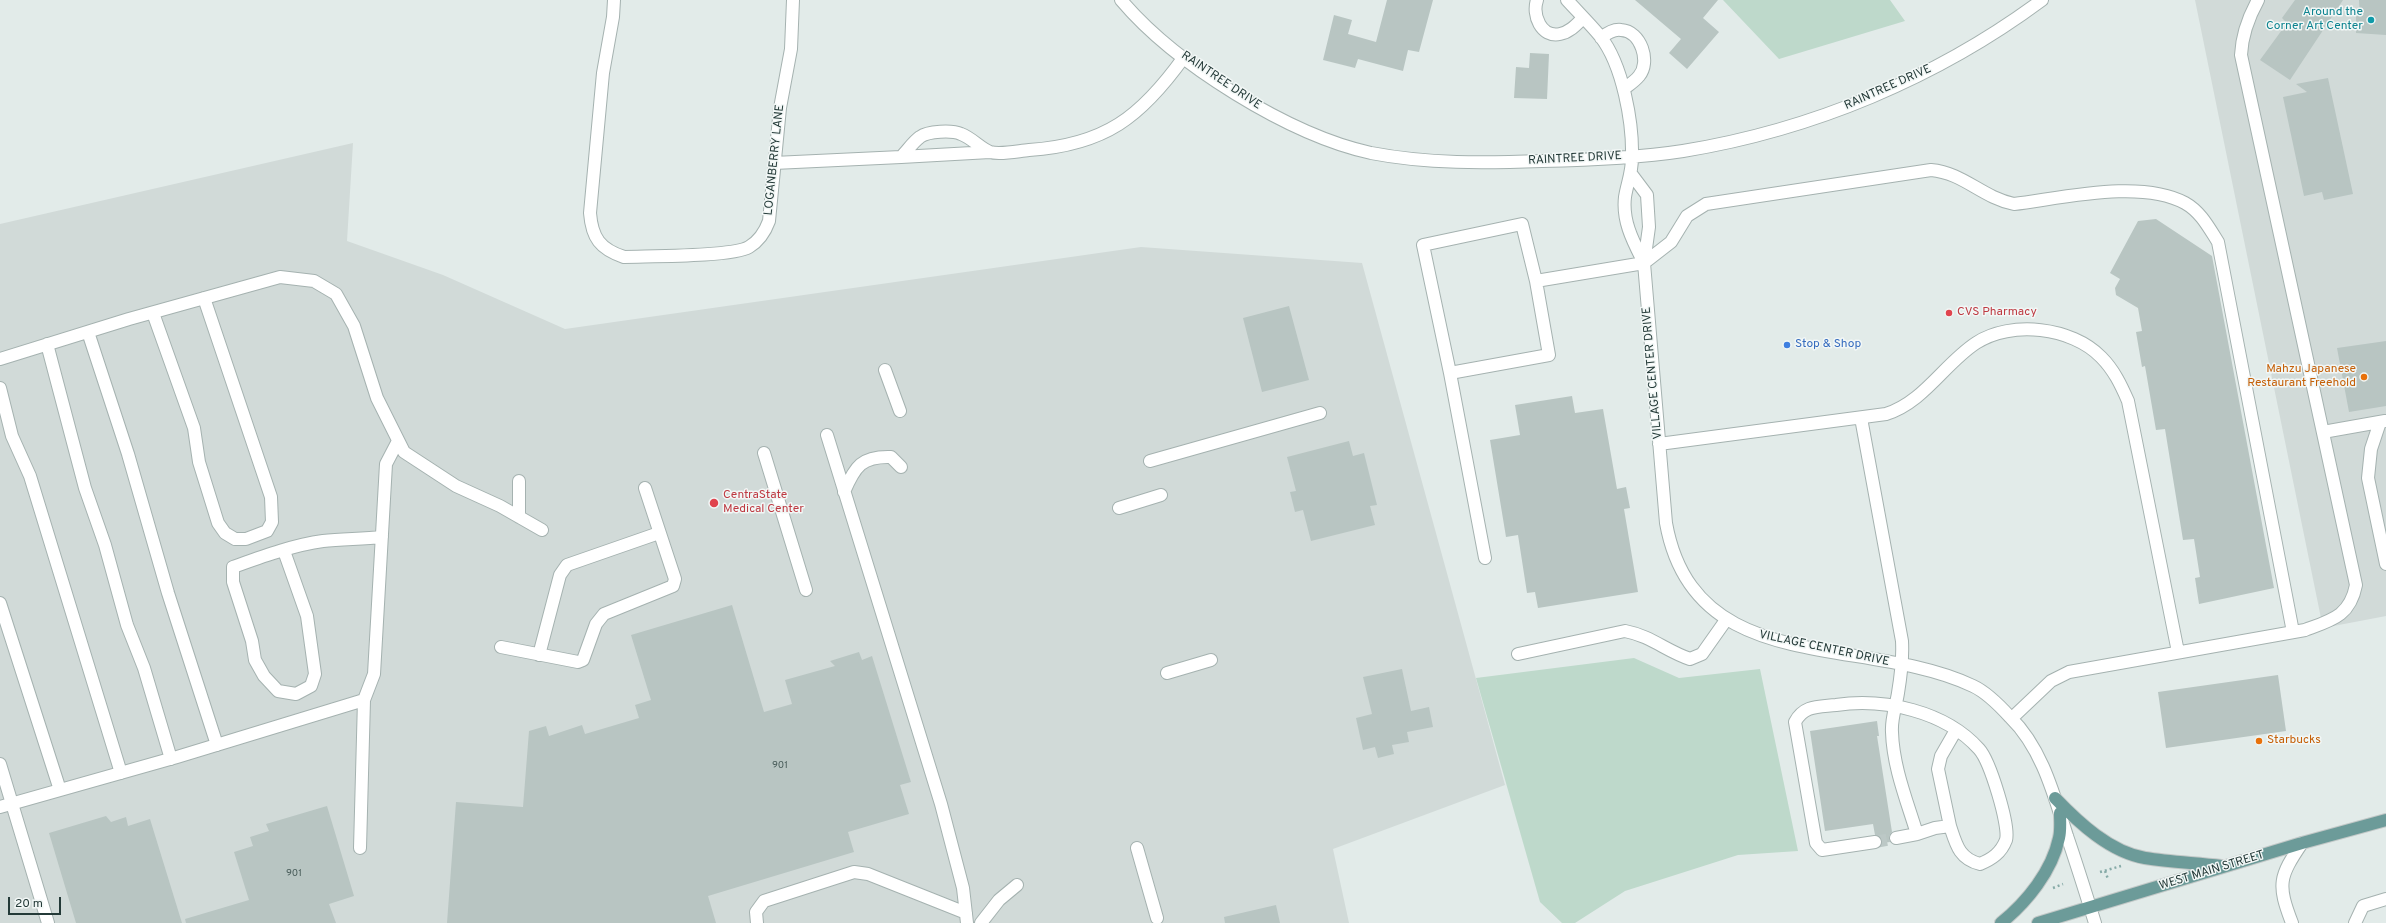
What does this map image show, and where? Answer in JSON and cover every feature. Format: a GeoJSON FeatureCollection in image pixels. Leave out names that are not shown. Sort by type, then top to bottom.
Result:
{"type":"FeatureCollection","features":[{"type":"Feature","properties":{"kind":"main road"},"geometry":{"type":"LineString","coordinates":[[2055,798],[2075,820],[2099,837],[2123,850],[2144,858],[2228,867]]}},
{"type":"Feature","properties":{"kind":"main road"},"geometry":{"type":"LineString","coordinates":[[2001,923],[2013,914],[2032,892],[2046,871],[2059,837],[2060,813]]}},
{"type":"Feature","properties":{"kind":"main road","name":"WEST MAIN STREET"},"geometry":{"type":"LineString","coordinates":[[2038,923],[2228,867],[2302,843],[2386,820]]}},
{"type":"Feature","properties":{"kind":"street","name":"LOGANBERRY LANE"},"geometry":{"type":"LineString","coordinates":[[614,0],[613,17],[603,73],[590,213],[591,228],[603,246],[613,253],[624,257],[722,252],[749,248],[759,240],[769,221],[780,108],[792,43],[793,0]]}},
{"type":"Feature","properties":{"kind":"street","name":"RAINTREE DRIVE"},"geometry":{"type":"LineString","coordinates":[[1121,0],[1146,26],[1184,57],[1242,98],[1302,130],[1335,142],[1370,152],[1415,160],[1478,163],[1596,159],[1682,151],[1736,140],[1821,116],[1881,93],[1930,70],[2007,26],[2042,0]]}},
{"type":"Feature","properties":{"kind":"street"},"geometry":{"type":"LineString","coordinates":[[1538,0],[1535,8],[1536,20],[1541,27],[1553,34],[1560,34],[1572,29],[1583,18]]}},
{"type":"Feature","properties":{"kind":"street","name":"VILLAGE CENTER DRIVE"},"geometry":{"type":"LineString","coordinates":[[1568,0],[1601,38],[1625,88],[1632,156],[1632,175],[1625,198],[1628,230],[1644,263]]}},
{"type":"Feature","properties":{"kind":"street"},"geometry":{"type":"LineString","coordinates":[[2012,718],[2051,682],[2069,672],[2293,632],[2335,618],[2348,608],[2354,598],[2356,585],[2241,55],[2242,40],[2248,19],[2258,0]]}},
{"type":"Feature","properties":{"kind":"street"},"geometry":{"type":"LineString","coordinates":[[1601,38],[1608,33],[1621,30],[1632,34],[1640,43],[1644,55],[1644,66],[1639,76],[1625,88]]}},
{"type":"Feature","properties":{"kind":"street"},"geometry":{"type":"LineString","coordinates":[[774,163],[1051,149],[1078,143],[1104,133],[1130,117],[1154,97],[1184,57]]}},
{"type":"Feature","properties":{"kind":"street"},"geometry":{"type":"LineString","coordinates":[[901,157],[920,137],[947,132],[961,134],[990,152]]}},
{"type":"Feature","properties":{"kind":"street"},"geometry":{"type":"LineString","coordinates":[[1536,281],[1644,263],[1671,242],[1687,216],[1706,204],[1931,170],[1946,171],[1997,200],[2014,204],[2146,191],[2169,196],[2186,204],[2202,217],[2218,242],[2293,632]]}},
{"type":"Feature","properties":{"kind":"street","name":"VILLAGE CENTER DRIVE"},"geometry":{"type":"LineString","coordinates":[[1632,175],[1647,195],[1650,227],[1644,263],[1666,523],[1674,555],[1688,582],[1699,597],[1726,620],[1751,633],[1769,639],[1903,665],[1956,679],[1975,686],[2012,718],[2037,757],[2055,798],[2095,923]]}},
{"type":"Feature","properties":{"kind":"street"},"geometry":{"type":"LineString","coordinates":[[1450,373],[1549,355],[1536,281],[1522,224],[1423,246],[1450,373],[1485,558]]}},
{"type":"Feature","properties":{"kind":"street"},"geometry":{"type":"LineString","coordinates":[[0,359],[204,298],[280,277],[314,281],[336,294],[354,326],[377,398],[404,452],[456,486],[542,530]]}},
{"type":"Feature","properties":{"kind":"street"},"geometry":{"type":"LineString","coordinates":[[153,313],[194,428],[199,462],[218,524],[225,533],[235,539],[246,539],[267,531],[272,522],[271,497],[204,298]]}},
{"type":"Feature","properties":{"kind":"street"},"geometry":{"type":"LineString","coordinates":[[1659,444],[1886,414],[1912,402],[1939,374],[1977,342],[2008,331],[2038,328],[2068,336],[2100,356],[2116,376],[2128,401],[2178,652]]}},
{"type":"Feature","properties":{"kind":"street"},"geometry":{"type":"LineString","coordinates":[[88,332],[128,454],[168,593],[217,745]]}},
{"type":"Feature","properties":{"kind":"street"},"geometry":{"type":"LineString","coordinates":[[47,344],[85,488],[105,545],[127,625],[144,668],[171,759]]}},
{"type":"Feature","properties":{"kind":"street"},"geometry":{"type":"LineString","coordinates":[[885,370],[900,412]]}},
{"type":"Feature","properties":{"kind":"street"},"geometry":{"type":"LineString","coordinates":[[0,388],[12,436],[30,476],[121,773]]}},
{"type":"Feature","properties":{"kind":"street"},"geometry":{"type":"LineString","coordinates":[[1150,461],[1320,413]]}},
{"type":"Feature","properties":{"kind":"street"},"geometry":{"type":"LineString","coordinates":[[1861,418],[1902,641],[1903,665],[1895,705],[1892,733],[1896,766],[1917,834]]}},
{"type":"Feature","properties":{"kind":"street"},"geometry":{"type":"LineString","coordinates":[[2323,432],[2383,422]]}},
{"type":"Feature","properties":{"kind":"street"},"geometry":{"type":"LineString","coordinates":[[2383,422],[2371,449],[2368,478],[2386,564]]}},
{"type":"Feature","properties":{"kind":"street"},"geometry":{"type":"LineString","coordinates":[[757,923],[756,912],[764,901],[854,872],[868,874],[966,918],[963,888],[941,804],[827,435]]}},
{"type":"Feature","properties":{"kind":"street"},"geometry":{"type":"LineString","coordinates":[[360,848],[364,700],[374,674],[386,464],[398,441]]}},
{"type":"Feature","properties":{"kind":"street"},"geometry":{"type":"LineString","coordinates":[[764,453],[806,590]]}},
{"type":"Feature","properties":{"kind":"street"},"geometry":{"type":"LineString","coordinates":[[844,492],[856,469],[863,461],[870,458],[891,457],[901,467]]}},
{"type":"Feature","properties":{"kind":"street"},"geometry":{"type":"LineString","coordinates":[[519,481],[519,517]]}},
{"type":"Feature","properties":{"kind":"street"},"geometry":{"type":"LineString","coordinates":[[501,647],[574,663],[583,660],[596,624],[604,614],[672,586],[675,579],[645,488]]}},
{"type":"Feature","properties":{"kind":"street"},"geometry":{"type":"LineString","coordinates":[[1118,508],[1161,495]]}},
{"type":"Feature","properties":{"kind":"street"},"geometry":{"type":"LineString","coordinates":[[539,655],[560,574],[567,565],[660,533]]}},
{"type":"Feature","properties":{"kind":"street"},"geometry":{"type":"LineString","coordinates":[[284,551],[307,616],[315,674],[311,686],[296,694],[278,691],[264,676],[255,660],[252,641],[233,582],[233,567],[284,551],[322,541],[382,537]]}},
{"type":"Feature","properties":{"kind":"street"},"geometry":{"type":"LineString","coordinates":[[0,602],[60,790]]}},
{"type":"Feature","properties":{"kind":"street"},"geometry":{"type":"LineString","coordinates":[[1518,654],[1625,631],[1642,634],[1677,655],[1690,659],[1702,654],[1726,620]]}},
{"type":"Feature","properties":{"kind":"street"},"geometry":{"type":"LineString","coordinates":[[1167,673],[1211,660]]}},
{"type":"Feature","properties":{"kind":"street"},"geometry":{"type":"LineString","coordinates":[[6,805],[171,759],[364,700]]}},
{"type":"Feature","properties":{"kind":"street"},"geometry":{"type":"LineString","coordinates":[[1875,842],[1822,850],[1816,843],[1795,722],[1800,712],[1810,708],[1845,704],[1895,705],[1927,715],[1956,730],[1979,749],[1991,770],[2006,826],[2006,839],[2000,852],[1991,860],[1980,864],[1962,856],[1955,844],[1938,769],[1941,756],[1956,730]]}},
{"type":"Feature","properties":{"kind":"street"},"geometry":{"type":"LineString","coordinates":[[0,764],[6,805],[48,923]]}},
{"type":"Feature","properties":{"kind":"street"},"geometry":{"type":"LineString","coordinates":[[1896,838],[1917,834],[1935,828],[1950,826]]}},
{"type":"Feature","properties":{"kind":"street"},"geometry":{"type":"LineString","coordinates":[[2292,923],[2281,886],[2286,866],[2302,843]]}},
{"type":"Feature","properties":{"kind":"street"},"geometry":{"type":"LineString","coordinates":[[1137,848],[1157,918]]}},
{"type":"Feature","properties":{"kind":"street"},"geometry":{"type":"LineString","coordinates":[[980,923],[999,900],[1017,884]]}},
{"type":"Feature","properties":{"kind":"street"},"geometry":{"type":"LineString","coordinates":[[2355,923],[2363,906],[2386,899]]}},
{"type":"Feature","properties":{"kind":"path"},"geometry":{"type":"LineString","coordinates":[[2100,872],[2124,865]]}},
{"type":"Feature","properties":{"kind":"path"},"geometry":{"type":"LineString","coordinates":[[2105,871],[2108,879]]}},
{"type":"Feature","properties":{"kind":"shaded area"},"geometry":{"type":"Polygon","coordinates":[[[2195,0],[2386,0],[2386,616],[2323,628],[2195,0]]]}},
{"type":"Feature","properties":{"kind":"shaded area","name":"CentraState Medical Center"},"geometry":{"type":"Polygon","coordinates":[[[353,143],[347,241],[443,275],[565,329],[1141,247],[1362,263],[1505,785],[1333,849],[1349,923],[0,923],[0,224],[353,143]]]}},
{"type":"Feature","properties":{"kind":"green space"},"geometry":{"type":"Polygon","coordinates":[[[1723,0],[1890,0],[1905,21],[1779,59],[1723,0]]]}},
{"type":"Feature","properties":{"kind":"green space"},"geometry":{"type":"Polygon","coordinates":[[[1634,658],[1679,678],[1760,669],[1798,851],[1738,855],[1625,891],[1575,923],[1562,923],[1540,902],[1476,678],[1634,658]]]}},
{"type":"Feature","properties":{"kind":"building"},"geometry":{"type":"Polygon","coordinates":[[[1387,0],[1433,0],[1419,52],[1408,50],[1403,71],[1358,59],[1355,68],[1323,60],[1334,15],[1352,20],[1348,34],[1376,42],[1387,0]]]}},
{"type":"Feature","properties":{"kind":"building"},"geometry":{"type":"Polygon","coordinates":[[[1635,0],[1718,0],[1703,18],[1719,32],[1687,69],[1669,53],[1681,39],[1635,0]]]}},
{"type":"Feature","properties":{"kind":"building"},"geometry":{"type":"Polygon","coordinates":[[[2295,0],[2343,0],[2290,80],[2260,60],[2287,23],[2282,18],[2295,0]]]}},
{"type":"Feature","properties":{"kind":"building","name":"Around the Corner Art Center"},"geometry":{"type":"Polygon","coordinates":[[[2359,0],[2386,0],[2386,35],[2356,33],[2356,13],[2360,16],[2359,0]]]}},
{"type":"Feature","properties":{"kind":"building"},"geometry":{"type":"Polygon","coordinates":[[[1530,53],[1549,54],[1547,99],[1514,98],[1516,67],[1529,68],[1530,53]]]}},
{"type":"Feature","properties":{"kind":"building"},"geometry":{"type":"Polygon","coordinates":[[[2328,78],[2353,194],[2324,200],[2322,192],[2304,196],[2283,97],[2307,92],[2296,84],[2328,78]]]}},
{"type":"Feature","properties":{"kind":"building"},"geometry":{"type":"Polygon","coordinates":[[[2156,219],[2212,256],[2274,588],[2199,604],[2195,578],[2200,577],[2194,539],[2183,540],[2165,429],[2156,430],[2145,366],[2142,367],[2136,332],[2142,331],[2138,308],[2116,295],[2115,288],[2120,279],[2110,273],[2138,221],[2156,219]]]}},
{"type":"Feature","properties":{"kind":"building"},"geometry":{"type":"Polygon","coordinates":[[[1289,306],[1309,380],[1262,392],[1243,318],[1289,306]]]}},
{"type":"Feature","properties":{"kind":"building","name":"Mahzu Japanese Restaurant Freehold"},"geometry":{"type":"Polygon","coordinates":[[[2386,341],[2386,406],[2349,412],[2337,348],[2386,341]]]}},
{"type":"Feature","properties":{"kind":"building"},"geometry":{"type":"Polygon","coordinates":[[[1572,396],[1575,413],[1603,409],[1617,489],[1626,487],[1630,508],[1624,509],[1638,592],[1538,608],[1535,592],[1527,593],[1518,535],[1506,537],[1490,440],[1520,435],[1515,405],[1572,396]]]}},
{"type":"Feature","properties":{"kind":"building"},"geometry":{"type":"Polygon","coordinates":[[[1349,441],[1353,456],[1364,453],[1377,505],[1370,506],[1375,525],[1311,541],[1303,510],[1295,512],[1290,492],[1296,491],[1287,457],[1349,441]]]}},
{"type":"Feature","properties":{"kind":"building"},"geometry":{"type":"Polygon","coordinates":[[[732,605],[764,712],[792,704],[785,680],[835,666],[830,661],[859,652],[862,660],[872,656],[911,782],[900,785],[909,814],[848,832],[854,852],[708,896],[716,923],[447,923],[456,802],[523,807],[529,731],[546,726],[549,736],[582,725],[585,734],[639,718],[635,705],[651,700],[631,635],[732,605]]]}},
{"type":"Feature","properties":{"kind":"building"},"geometry":{"type":"Polygon","coordinates":[[[1402,669],[1411,711],[1429,707],[1433,727],[1407,732],[1409,742],[1392,745],[1394,754],[1378,758],[1375,747],[1363,750],[1356,718],[1372,714],[1363,677],[1402,669]]]}},
{"type":"Feature","properties":{"kind":"building"},"geometry":{"type":"Polygon","coordinates":[[[2278,675],[2286,731],[2166,748],[2158,692],[2278,675]]]}},
{"type":"Feature","properties":{"kind":"building"},"geometry":{"type":"Polygon","coordinates":[[[1877,721],[1879,736],[1877,736],[1892,832],[1889,836],[1890,842],[1882,843],[1881,837],[1875,835],[1873,824],[1825,831],[1810,731],[1877,721]]]}},
{"type":"Feature","properties":{"kind":"building"},"geometry":{"type":"Polygon","coordinates":[[[327,806],[354,896],[329,904],[336,923],[186,923],[185,919],[249,900],[234,852],[253,846],[250,837],[269,831],[266,824],[327,806]]]}},
{"type":"Feature","properties":{"kind":"building"},"geometry":{"type":"Polygon","coordinates":[[[106,816],[111,822],[126,817],[128,826],[150,819],[182,923],[76,923],[49,833],[106,816]]]}},
{"type":"Feature","properties":{"kind":"building"},"geometry":{"type":"Polygon","coordinates":[[[1276,905],[1280,923],[1225,923],[1224,917],[1276,905]]]}},
{"type":"Feature","properties":{"kind":"tunnel"},"geometry":{"type":"LineString","coordinates":[[1875,842],[1896,838]]}},
{"type":"Feature","properties":{"kind":"place","name":"Around the Corner Art Center"},"geometry":{"type":"Point","coordinates":[2371,20]}},
{"type":"Feature","properties":{"kind":"place","name":"CVS Pharmacy"},"geometry":{"type":"Point","coordinates":[1949,313]}},
{"type":"Feature","properties":{"kind":"place","name":"Stop & Shop"},"geometry":{"type":"Point","coordinates":[1787,345]}},
{"type":"Feature","properties":{"kind":"place","name":"Mahzu Japanese Restaurant Freehold"},"geometry":{"type":"Point","coordinates":[2364,377]}},
{"type":"Feature","properties":{"kind":"place","name":"CentraState Medical Center"},"geometry":{"type":"Point","coordinates":[714,503]}},
{"type":"Feature","properties":{"kind":"place","name":"Starbucks"},"geometry":{"type":"Point","coordinates":[2259,741]}}]}
